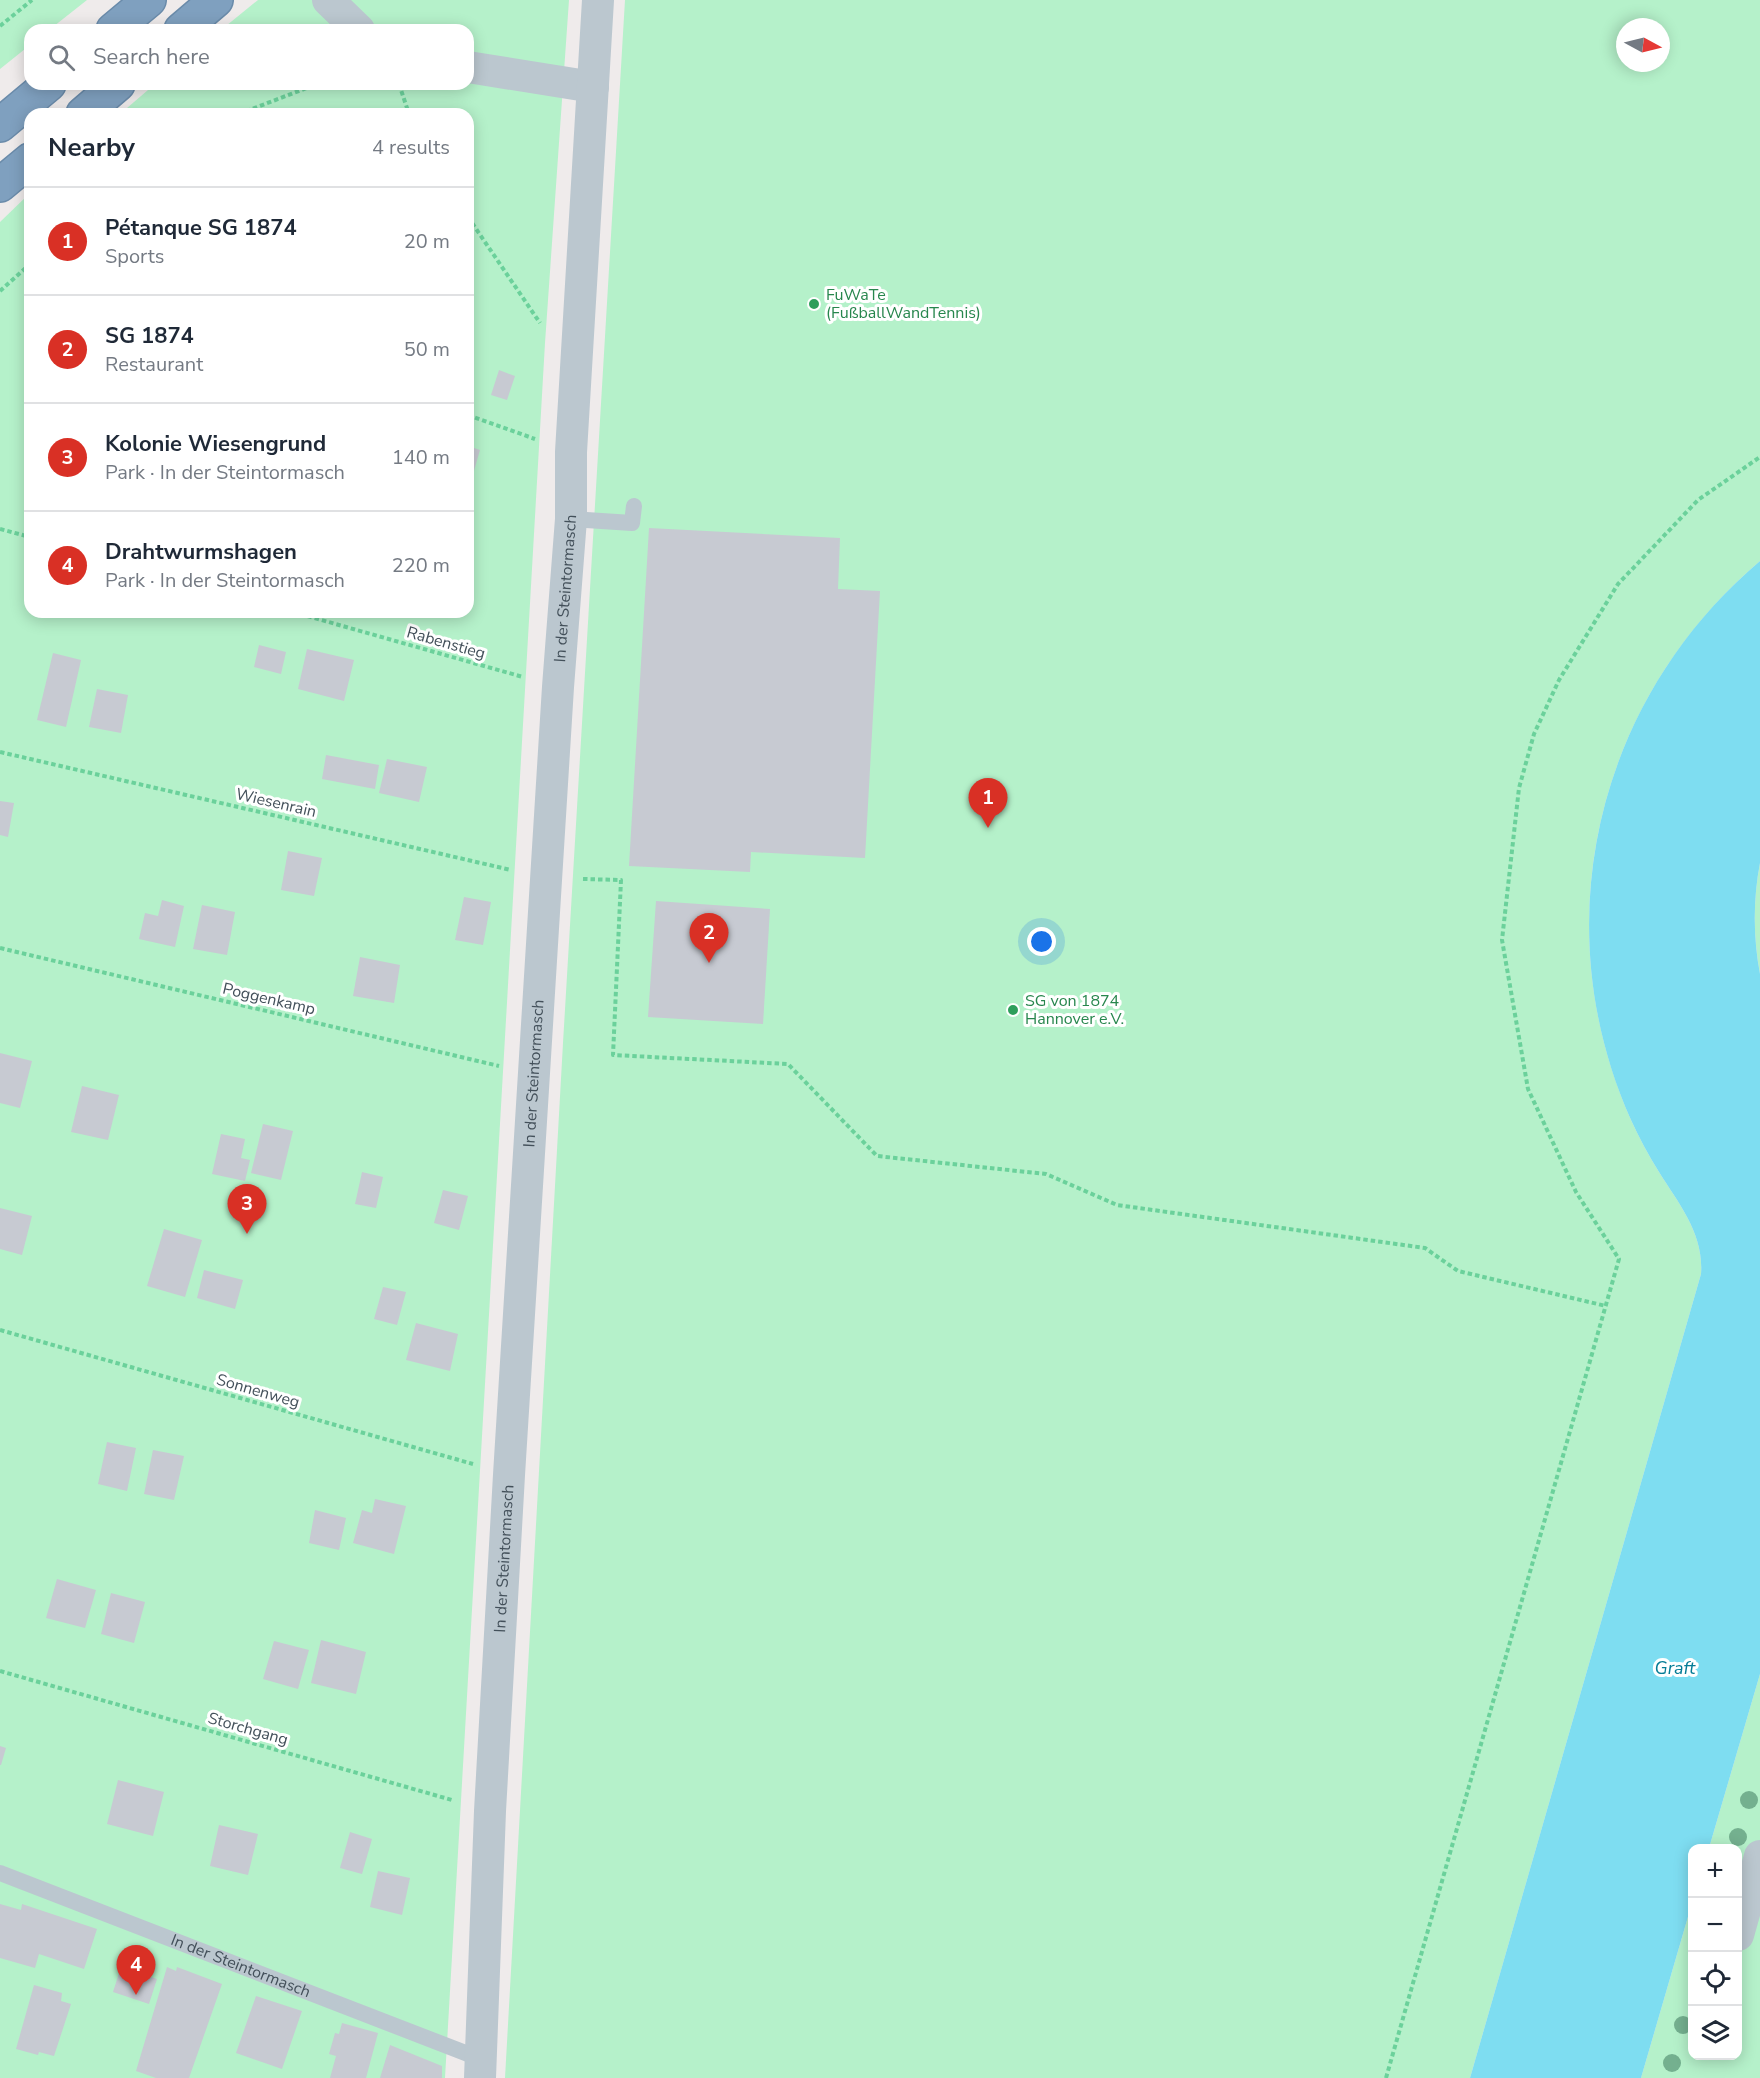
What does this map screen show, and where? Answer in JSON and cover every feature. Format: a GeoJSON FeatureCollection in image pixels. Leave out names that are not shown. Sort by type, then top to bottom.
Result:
{"type":"FeatureCollection","features":[{"type":"Feature","properties":{"kind":"highway"},"geometry":{"type":"LineString","coordinates":[[120,24],[148,0]]}},
{"type":"Feature","properties":{"kind":"highway"},"geometry":{"type":"LineString","coordinates":[[188,24],[216,0]]}},
{"type":"Feature","properties":{"kind":"highway"},"geometry":{"type":"LineString","coordinates":[[0,125],[42,90]]}},
{"type":"Feature","properties":{"kind":"highway"},"geometry":{"type":"LineString","coordinates":[[90,108],[111,90]]}},
{"type":"Feature","properties":{"kind":"highway"},"geometry":{"type":"LineString","coordinates":[[0,186],[24,165]]}},
{"type":"Feature","properties":{"kind":"street"},"geometry":{"type":"LineString","coordinates":[[328,0],[353,24]]}},
{"type":"Feature","properties":{"kind":"street","name":"In der Steintormasch"},"geometry":{"type":"LineString","coordinates":[[480,2068],[490,1810],[509,1475],[558,687],[571,519],[572,452],[598,0]]}},
{"type":"Feature","properties":{"kind":"street"},"geometry":{"type":"LineString","coordinates":[[474,68],[593,87]]}},
{"type":"Feature","properties":{"kind":"street"},"geometry":{"type":"LineString","coordinates":[[1742,1918],[1760,1856]]}},
{"type":"Feature","properties":{"kind":"lane"},"geometry":{"type":"LineString","coordinates":[[571,519],[633,523],[634,506]]}},
{"type":"Feature","properties":{"kind":"lane","name":"In der Steintormasch"},"geometry":{"type":"LineString","coordinates":[[0,1873],[480,2068]]}},
{"type":"Feature","properties":{"kind":"path"},"geometry":{"type":"LineString","coordinates":[[0,26],[32,0]]}},
{"type":"Feature","properties":{"kind":"path"},"geometry":{"type":"LineString","coordinates":[[255,108],[301,90]]}},
{"type":"Feature","properties":{"kind":"path"},"geometry":{"type":"LineString","coordinates":[[401,90],[408,108]]}},
{"type":"Feature","properties":{"kind":"path"},"geometry":{"type":"LineString","coordinates":[[474,226],[534,316],[578,366]]}},
{"type":"Feature","properties":{"kind":"path"},"geometry":{"type":"LineString","coordinates":[[0,291],[24,269]]}},
{"type":"Feature","properties":{"kind":"path"},"geometry":{"type":"LineString","coordinates":[[474,417],[572,452]]}},
{"type":"Feature","properties":{"kind":"path"},"geometry":{"type":"LineString","coordinates":[[1386,2078],[1619,1259],[1576,1192],[1528,1089],[1502,940],[1520,788],[1534,734],[1559,680],[1618,584],[1698,500],[1760,457]]}},
{"type":"Feature","properties":{"kind":"path"},"geometry":{"type":"LineString","coordinates":[[0,529],[24,535]]}},
{"type":"Feature","properties":{"kind":"path","name":"Rabenstieg"},"geometry":{"type":"LineString","coordinates":[[314,618],[558,687]]}},
{"type":"Feature","properties":{"kind":"path","name":"Wiesenrain"},"geometry":{"type":"LineString","coordinates":[[0,752],[546,878],[621,880],[613,1055],[788,1064],[878,1156],[1046,1174],[1118,1205],[1425,1248],[1458,1271],[1606,1306]]}},
{"type":"Feature","properties":{"kind":"path","name":"Poggenkamp"},"geometry":{"type":"LineString","coordinates":[[0,948],[533,1074]]}},
{"type":"Feature","properties":{"kind":"path","name":"Sonnenweg"},"geometry":{"type":"LineString","coordinates":[[0,1330],[509,1475]]}},
{"type":"Feature","properties":{"kind":"path","name":"Storchgang"},"geometry":{"type":"LineString","coordinates":[[0,1671],[490,1810]]}},
{"type":"Feature","properties":{"kind":"green space"},"geometry":{"type":"Polygon","coordinates":[[[0,0],[87,0],[57,24],[24,24],[24,50],[0,69],[0,0]]]}},
{"type":"Feature","properties":{"kind":"green space"},"geometry":{"type":"Polygon","coordinates":[[[258,0],[569,0],[545,343],[445,2078],[0,2078],[0,222],[24,199],[24,618],[474,618],[474,108],[127,108],[148,90],[474,90],[474,24],[228,24],[258,0]]]}},
{"type":"Feature","properties":{"kind":"green space","name":"SG von 1874 Hannover e.V."},"geometry":{"type":"Polygon","coordinates":[[[625,0],[1760,0],[1760,561],[1704,617],[1659,679],[1624,747],[1601,818],[1590,893],[1591,969],[1605,1045],[1631,1120],[1651,1159],[1689,1220],[1699,1246],[1701,1274],[1470,2078],[505,2078],[625,0]]]}},
{"type":"Feature","properties":{"kind":"green space"},"geometry":{"type":"Polygon","coordinates":[[[1760,863],[1760,974],[1755,918],[1760,863]]]}},
{"type":"Feature","properties":{"kind":"green space"},"geometry":{"type":"Polygon","coordinates":[[[1760,1674],[1760,2078],[1641,2078],[1688,1917],[1688,2060],[1742,2060],[1742,1844],[1710,1844],[1760,1674]]]}},
{"type":"Feature","properties":{"kind":"water","name":"Graft"},"geometry":{"type":"Polygon","coordinates":[[[1760,561],[1760,863],[1755,918],[1760,974],[1760,1674],[1710,1844],[1688,1844],[1688,1917],[1641,2078],[1470,2078],[1701,1274],[1699,1246],[1689,1220],[1651,1159],[1631,1120],[1605,1045],[1591,969],[1590,893],[1601,818],[1624,747],[1659,679],[1704,617],[1760,561]]]}},
{"type":"Feature","properties":{"kind":"building"},"geometry":{"type":"Polygon","coordinates":[[[499,370],[515,376],[507,400],[491,395],[499,370]]]}},
{"type":"Feature","properties":{"kind":"building"},"geometry":{"type":"Polygon","coordinates":[[[474,448],[480,450],[474,471],[474,448]]]}},
{"type":"Feature","properties":{"kind":"building"},"geometry":{"type":"Polygon","coordinates":[[[649,528],[840,538],[838,589],[880,591],[865,858],[751,852],[750,872],[629,866],[649,528]]]}},
{"type":"Feature","properties":{"kind":"building"},"geometry":{"type":"Polygon","coordinates":[[[259,645],[286,652],[281,674],[254,667],[259,645]]]}},
{"type":"Feature","properties":{"kind":"building"},"geometry":{"type":"Polygon","coordinates":[[[307,649],[354,660],[344,701],[298,689],[307,649]]]}},
{"type":"Feature","properties":{"kind":"building"},"geometry":{"type":"Polygon","coordinates":[[[53,653],[81,660],[66,727],[37,720],[53,653]]]}},
{"type":"Feature","properties":{"kind":"building"},"geometry":{"type":"Polygon","coordinates":[[[97,689],[128,695],[121,733],[89,727],[97,689]]]}},
{"type":"Feature","properties":{"kind":"building"},"geometry":{"type":"Polygon","coordinates":[[[326,755],[379,765],[375,789],[322,779],[326,755]]]}},
{"type":"Feature","properties":{"kind":"building"},"geometry":{"type":"Polygon","coordinates":[[[387,759],[427,767],[419,802],[379,793],[387,759]]]}},
{"type":"Feature","properties":{"kind":"building"},"geometry":{"type":"Polygon","coordinates":[[[0,801],[14,803],[8,837],[0,835],[0,801]]]}},
{"type":"Feature","properties":{"kind":"building"},"geometry":{"type":"Polygon","coordinates":[[[288,851],[322,858],[314,896],[281,890],[288,851]]]}},
{"type":"Feature","properties":{"kind":"building"},"geometry":{"type":"Polygon","coordinates":[[[464,897],[491,902],[483,945],[455,940],[464,897]]]}},
{"type":"Feature","properties":{"kind":"building"},"geometry":{"type":"Polygon","coordinates":[[[162,900],[184,906],[175,947],[139,939],[145,913],[158,916],[162,900]]]}},
{"type":"Feature","properties":{"kind":"building"},"geometry":{"type":"Polygon","coordinates":[[[656,901],[770,909],[763,1024],[648,1017],[656,901]]]}},
{"type":"Feature","properties":{"kind":"building"},"geometry":{"type":"Polygon","coordinates":[[[202,905],[235,912],[227,955],[193,949],[202,905]]]}},
{"type":"Feature","properties":{"kind":"building"},"geometry":{"type":"Polygon","coordinates":[[[360,957],[400,965],[394,1003],[353,996],[360,957]]]}},
{"type":"Feature","properties":{"kind":"building"},"geometry":{"type":"Polygon","coordinates":[[[0,1053],[32,1061],[20,1108],[0,1103],[0,1053]]]}},
{"type":"Feature","properties":{"kind":"building"},"geometry":{"type":"Polygon","coordinates":[[[82,1086],[119,1095],[108,1140],[71,1132],[82,1086]]]}},
{"type":"Feature","properties":{"kind":"building"},"geometry":{"type":"Polygon","coordinates":[[[263,1124],[293,1131],[281,1180],[251,1173],[263,1124]]]}},
{"type":"Feature","properties":{"kind":"building"},"geometry":{"type":"Polygon","coordinates":[[[221,1134],[245,1139],[241,1158],[250,1160],[245,1181],[212,1174],[221,1134]]]}},
{"type":"Feature","properties":{"kind":"building"},"geometry":{"type":"Polygon","coordinates":[[[362,1172],[383,1177],[376,1208],[355,1204],[362,1172]]]}},
{"type":"Feature","properties":{"kind":"building"},"geometry":{"type":"Polygon","coordinates":[[[443,1190],[468,1196],[459,1230],[434,1223],[443,1190]]]}},
{"type":"Feature","properties":{"kind":"building"},"geometry":{"type":"Polygon","coordinates":[[[0,1208],[32,1216],[22,1255],[0,1249],[0,1208]]]}},
{"type":"Feature","properties":{"kind":"building"},"geometry":{"type":"Polygon","coordinates":[[[164,1229],[202,1240],[185,1297],[147,1286],[164,1229]]]}},
{"type":"Feature","properties":{"kind":"building"},"geometry":{"type":"Polygon","coordinates":[[[204,1270],[243,1280],[235,1309],[197,1298],[204,1270]]]}},
{"type":"Feature","properties":{"kind":"building"},"geometry":{"type":"Polygon","coordinates":[[[383,1287],[406,1292],[397,1325],[374,1319],[383,1287]]]}},
{"type":"Feature","properties":{"kind":"building"},"geometry":{"type":"Polygon","coordinates":[[[416,1323],[458,1334],[450,1371],[406,1360],[416,1323]]]}},
{"type":"Feature","properties":{"kind":"building"},"geometry":{"type":"Polygon","coordinates":[[[107,1442],[136,1448],[127,1491],[98,1484],[107,1442]]]}},
{"type":"Feature","properties":{"kind":"building"},"geometry":{"type":"Polygon","coordinates":[[[153,1450],[184,1456],[174,1500],[144,1494],[153,1450]]]}},
{"type":"Feature","properties":{"kind":"building"},"geometry":{"type":"Polygon","coordinates":[[[375,1499],[406,1506],[394,1554],[353,1543],[362,1510],[372,1513],[375,1499]]]}},
{"type":"Feature","properties":{"kind":"building"},"geometry":{"type":"Polygon","coordinates":[[[315,1510],[346,1518],[339,1550],[309,1543],[315,1510]]]}},
{"type":"Feature","properties":{"kind":"building"},"geometry":{"type":"Polygon","coordinates":[[[57,1579],[96,1590],[85,1628],[46,1618],[57,1579]]]}},
{"type":"Feature","properties":{"kind":"building"},"geometry":{"type":"Polygon","coordinates":[[[111,1593],[145,1602],[134,1643],[101,1634],[111,1593]]]}},
{"type":"Feature","properties":{"kind":"building"},"geometry":{"type":"Polygon","coordinates":[[[321,1640],[366,1652],[356,1694],[311,1683],[321,1640]]]}},
{"type":"Feature","properties":{"kind":"building"},"geometry":{"type":"Polygon","coordinates":[[[274,1641],[309,1650],[298,1689],[263,1679],[274,1641]]]}},
{"type":"Feature","properties":{"kind":"building"},"geometry":{"type":"Polygon","coordinates":[[[0,1746],[6,1748],[1,1765],[0,1765],[0,1746]]]}},
{"type":"Feature","properties":{"kind":"building"},"geometry":{"type":"Polygon","coordinates":[[[118,1780],[164,1792],[153,1836],[107,1824],[118,1780]]]}},
{"type":"Feature","properties":{"kind":"building"},"geometry":{"type":"Polygon","coordinates":[[[219,1825],[258,1834],[248,1875],[210,1866],[219,1825]]]}},
{"type":"Feature","properties":{"kind":"building"},"geometry":{"type":"Polygon","coordinates":[[[350,1832],[372,1839],[362,1874],[340,1868],[350,1832]]]}},
{"type":"Feature","properties":{"kind":"building"},"geometry":{"type":"Polygon","coordinates":[[[378,1871],[410,1878],[402,1915],[370,1907],[378,1871]]]}},
{"type":"Feature","properties":{"kind":"building"},"geometry":{"type":"Polygon","coordinates":[[[0,1904],[21,1910],[22,1904],[97,1929],[84,1969],[39,1954],[35,1968],[0,1958],[0,1904]]]}},
{"type":"Feature","properties":{"kind":"building"},"geometry":{"type":"Polygon","coordinates":[[[121,1967],[157,1979],[149,2004],[113,1992],[121,1967]]]}},
{"type":"Feature","properties":{"kind":"building"},"geometry":{"type":"Polygon","coordinates":[[[167,1967],[176,1971],[177,1967],[222,1984],[189,2078],[156,2078],[136,2071],[167,1967]]]}},
{"type":"Feature","properties":{"kind":"building"},"geometry":{"type":"Polygon","coordinates":[[[34,1985],[62,1993],[61,2001],[71,2004],[54,2056],[39,2052],[38,2055],[16,2049],[34,1985]]]}},
{"type":"Feature","properties":{"kind":"building"},"geometry":{"type":"Polygon","coordinates":[[[256,1996],[302,2011],[282,2069],[236,2053],[256,1996]]]}},
{"type":"Feature","properties":{"kind":"building"},"geometry":{"type":"Polygon","coordinates":[[[342,2023],[378,2033],[366,2078],[330,2078],[336,2056],[329,2054],[335,2033],[339,2034],[342,2023]]]}},
{"type":"Feature","properties":{"kind":"building"},"geometry":{"type":"Polygon","coordinates":[[[390,2045],[442,2066],[442,2078],[380,2078],[390,2045]]]}},
{"type":"Feature","properties":{"kind":"place","name":"FuWaTe (FußballWandTennis)"},"geometry":{"type":"Point","coordinates":[814,304]}},
{"type":"Feature","properties":{"kind":"place","name":"Pétanque SG 1874"},"geometry":{"type":"Point","coordinates":[988,828]}},
{"type":"Feature","properties":{"kind":"place","name":"SG 1874"},"geometry":{"type":"Point","coordinates":[709,963]}},
{"type":"Feature","properties":{"kind":"place","name":"SG von 1874 Hannover e.V."},"geometry":{"type":"Point","coordinates":[1013,1010]}},
{"type":"Feature","properties":{"kind":"place","name":"Kolonie Wiesengrund"},"geometry":{"type":"Point","coordinates":[247,1234]}},
{"type":"Feature","properties":{"kind":"place","name":"Drahtwurmshagen"},"geometry":{"type":"Point","coordinates":[136,1995]}}]}
